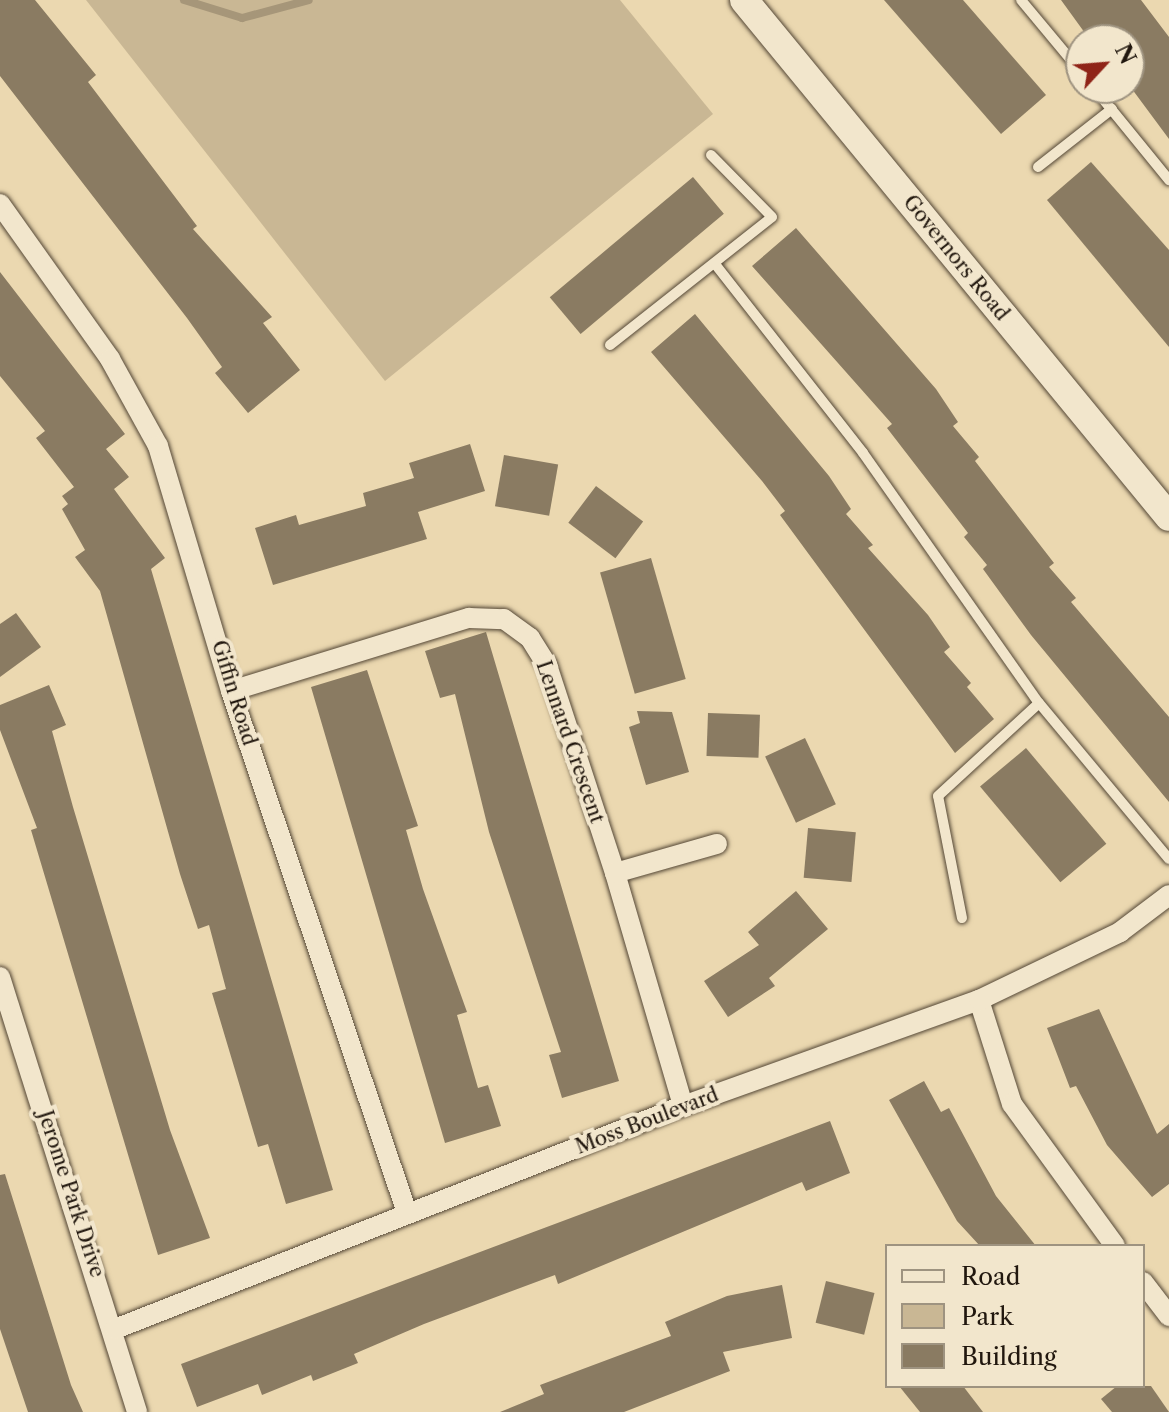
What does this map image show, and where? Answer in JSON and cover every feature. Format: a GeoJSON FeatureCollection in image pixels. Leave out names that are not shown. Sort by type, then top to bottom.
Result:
{"type":"FeatureCollection","features":[{"type":"Feature","properties":{"kind":"main road","name":"Governors Road"},"geometry":{"type":"LineString","coordinates":[[744,0],[1169,517]]}},
{"type":"Feature","properties":{"kind":"street","name":"Giffin Road"},"geometry":{"type":"LineString","coordinates":[[0,204],[110,359],[158,446],[231,691],[407,1213]]}},
{"type":"Feature","properties":{"kind":"street","name":"Lennard Crescent"},"geometry":{"type":"LineString","coordinates":[[231,691],[469,618],[504,619],[530,638],[547,665],[615,873],[683,1106]]}},
{"type":"Feature","properties":{"kind":"street"},"geometry":{"type":"LineString","coordinates":[[615,873],[717,844]]}},
{"type":"Feature","properties":{"kind":"street","name":"Moss Boulevard"},"geometry":{"type":"LineString","coordinates":[[115,1329],[683,1106],[979,1000],[1120,932],[1169,895]]}},
{"type":"Feature","properties":{"kind":"street","name":"Jerome Park Drive"},"geometry":{"type":"LineString","coordinates":[[0,977],[115,1329],[137,1412]]}},
{"type":"Feature","properties":{"kind":"street"},"geometry":{"type":"LineString","coordinates":[[979,1000],[1012,1104],[1114,1244]]}},
{"type":"Feature","properties":{"kind":"street"},"geometry":{"type":"LineString","coordinates":[[1145,1285],[1169,1316]]}},
{"type":"Feature","properties":{"kind":"lane"},"geometry":{"type":"LineString","coordinates":[[1021,0],[1065,53]]}},
{"type":"Feature","properties":{"kind":"lane"},"geometry":{"type":"LineString","coordinates":[[1108,104],[1169,180]]}},
{"type":"Feature","properties":{"kind":"lane"},"geometry":{"type":"LineString","coordinates":[[1038,167],[1112,109]]}},
{"type":"Feature","properties":{"kind":"lane"},"geometry":{"type":"LineString","coordinates":[[610,345],[772,217],[711,155]]}},
{"type":"Feature","properties":{"kind":"lane"},"geometry":{"type":"LineString","coordinates":[[715,264],[863,453],[1039,703],[1169,859]]}},
{"type":"Feature","properties":{"kind":"lane"},"geometry":{"type":"LineString","coordinates":[[962,918],[938,796],[1039,703]]}},
{"type":"Feature","properties":{"kind":"green space"},"geometry":{"type":"Polygon","coordinates":[[[86,0],[620,0],[713,114],[385,381],[86,0]]]}},
{"type":"Feature","properties":{"kind":"building"},"geometry":{"type":"Polygon","coordinates":[[[0,0],[35,0],[96,75],[88,82],[197,226],[193,229],[272,317],[263,323],[300,370],[248,413],[215,373],[222,367],[187,318],[0,76],[0,0]]]}},
{"type":"Feature","properties":{"kind":"building"},"geometry":{"type":"Polygon","coordinates":[[[884,0],[963,0],[1046,95],[1001,134],[884,0]]]}},
{"type":"Feature","properties":{"kind":"building"},"geometry":{"type":"Polygon","coordinates":[[[1061,0],[1141,0],[1169,37],[1169,139],[1143,104],[1145,24],[1078,24],[1061,0]]]}},
{"type":"Feature","properties":{"kind":"building"},"geometry":{"type":"Polygon","coordinates":[[[1091,162],[1169,250],[1169,347],[1047,200],[1091,162]]]}},
{"type":"Feature","properties":{"kind":"building"},"geometry":{"type":"Polygon","coordinates":[[[693,177],[724,214],[581,334],[550,297],[693,177]]]}},
{"type":"Feature","properties":{"kind":"building"},"geometry":{"type":"Polygon","coordinates":[[[796,228],[936,389],[958,422],[953,426],[979,457],[975,461],[1054,563],[1049,567],[1076,598],[1071,602],[1169,717],[1169,802],[1031,635],[983,569],[987,565],[964,537],[968,533],[887,428],[892,424],[752,266],[796,228]]]}},
{"type":"Feature","properties":{"kind":"building"},"geometry":{"type":"Polygon","coordinates":[[[0,272],[125,434],[106,449],[129,477],[114,489],[165,558],[151,569],[333,1190],[286,1204],[268,1144],[258,1147],[212,993],[226,989],[209,925],[198,929],[180,874],[100,591],[75,557],[85,550],[62,509],[68,504],[62,496],[74,487],[36,438],[45,431],[0,376],[0,272]]]}},
{"type":"Feature","properties":{"kind":"building"},"geometry":{"type":"Polygon","coordinates":[[[695,314],[829,476],[851,509],[846,514],[873,545],[868,548],[928,615],[950,647],[944,652],[971,683],[967,687],[994,719],[955,753],[780,515],[785,511],[651,352],[695,314]]]}},
{"type":"Feature","properties":{"kind":"building"},"geometry":{"type":"Polygon","coordinates":[[[470,444],[485,491],[418,512],[427,539],[273,585],[255,528],[296,515],[299,525],[366,506],[363,493],[414,478],[409,463],[470,444]]]}},
{"type":"Feature","properties":{"kind":"building"},"geometry":{"type":"Polygon","coordinates":[[[504,455],[558,465],[549,516],[495,506],[504,455]]]}},
{"type":"Feature","properties":{"kind":"building"},"geometry":{"type":"Polygon","coordinates":[[[596,486],[643,522],[615,558],[568,523],[596,486]]]}},
{"type":"Feature","properties":{"kind":"building"},"geometry":{"type":"Polygon","coordinates":[[[651,558],[686,679],[635,694],[600,573],[651,558]]]}},
{"type":"Feature","properties":{"kind":"building"},"geometry":{"type":"Polygon","coordinates":[[[16,613],[41,647],[0,677],[0,624],[16,613]]]}},
{"type":"Feature","properties":{"kind":"building"},"geometry":{"type":"Polygon","coordinates":[[[486,632],[619,1081],[562,1098],[549,1055],[561,1052],[489,832],[455,694],[440,698],[425,651],[486,632]]]}},
{"type":"Feature","properties":{"kind":"building"},"geometry":{"type":"Polygon","coordinates":[[[367,670],[418,826],[406,830],[423,889],[467,1012],[457,1015],[478,1088],[488,1085],[501,1126],[445,1143],[311,687],[367,670]]]}},
{"type":"Feature","properties":{"kind":"building"},"geometry":{"type":"Polygon","coordinates":[[[49,685],[66,725],[52,731],[73,807],[170,1130],[210,1238],[158,1255],[31,830],[37,828],[0,730],[0,705],[49,685]]]}},
{"type":"Feature","properties":{"kind":"building"},"geometry":{"type":"Polygon","coordinates":[[[637,711],[672,712],[689,772],[646,785],[629,727],[640,723],[637,711]]]}},
{"type":"Feature","properties":{"kind":"building"},"geometry":{"type":"Polygon","coordinates":[[[708,713],[760,715],[758,758],[706,756],[708,713]]]}},
{"type":"Feature","properties":{"kind":"building"},"geometry":{"type":"Polygon","coordinates":[[[805,738],[836,804],[796,823],[765,757],[805,738]]]}},
{"type":"Feature","properties":{"kind":"building"},"geometry":{"type":"Polygon","coordinates":[[[1026,748],[1106,844],[1060,882],[980,787],[1026,748]]]}},
{"type":"Feature","properties":{"kind":"building"},"geometry":{"type":"Polygon","coordinates":[[[808,828],[856,832],[851,882],[804,878],[808,828]]]}},
{"type":"Feature","properties":{"kind":"building"},"geometry":{"type":"Polygon","coordinates":[[[796,891],[828,929],[769,978],[775,986],[728,1017],[704,981],[759,945],[748,932],[796,891]]]}},
{"type":"Feature","properties":{"kind":"building"},"geometry":{"type":"Polygon","coordinates":[[[1099,1009],[1157,1134],[1169,1124],[1169,1184],[1152,1197],[1107,1145],[1076,1086],[1070,1088],[1047,1028],[1099,1009]]]}},
{"type":"Feature","properties":{"kind":"building"},"geometry":{"type":"Polygon","coordinates":[[[924,1081],[941,1112],[949,1108],[996,1196],[1034,1244],[978,1244],[957,1221],[889,1100],[924,1081]]]}},
{"type":"Feature","properties":{"kind":"building"},"geometry":{"type":"Polygon","coordinates":[[[830,1121],[850,1173],[806,1191],[802,1182],[558,1284],[555,1275],[424,1324],[354,1354],[358,1363],[313,1381],[311,1375],[262,1395],[258,1384],[197,1407],[181,1364],[830,1121]]]}},
{"type":"Feature","properties":{"kind":"building"},"geometry":{"type":"Polygon","coordinates":[[[5,1174],[71,1385],[83,1412],[28,1412],[0,1329],[0,1175],[5,1174]]]}},
{"type":"Feature","properties":{"kind":"building"},"geometry":{"type":"Polygon","coordinates":[[[826,1281],[875,1293],[864,1335],[816,1323],[826,1281]]]}},
{"type":"Feature","properties":{"kind":"building"},"geometry":{"type":"Polygon","coordinates":[[[782,1285],[792,1338],[723,1352],[730,1371],[624,1412],[500,1412],[544,1394],[540,1385],[671,1336],[665,1322],[727,1296],[782,1285]]]}},
{"type":"Feature","properties":{"kind":"building"},"geometry":{"type":"Polygon","coordinates":[[[1151,1386],[1169,1412],[1112,1412],[1101,1399],[1115,1388],[1151,1386]]]}},
{"type":"Feature","properties":{"kind":"building"},"geometry":{"type":"Polygon","coordinates":[[[901,1388],[965,1388],[983,1412],[920,1412],[901,1388]]]}},
{"type":"Feature","properties":{"kind":"waterway"},"geometry":{"type":"LineString","coordinates":[[184,0],[242,18],[309,0]]}}]}
